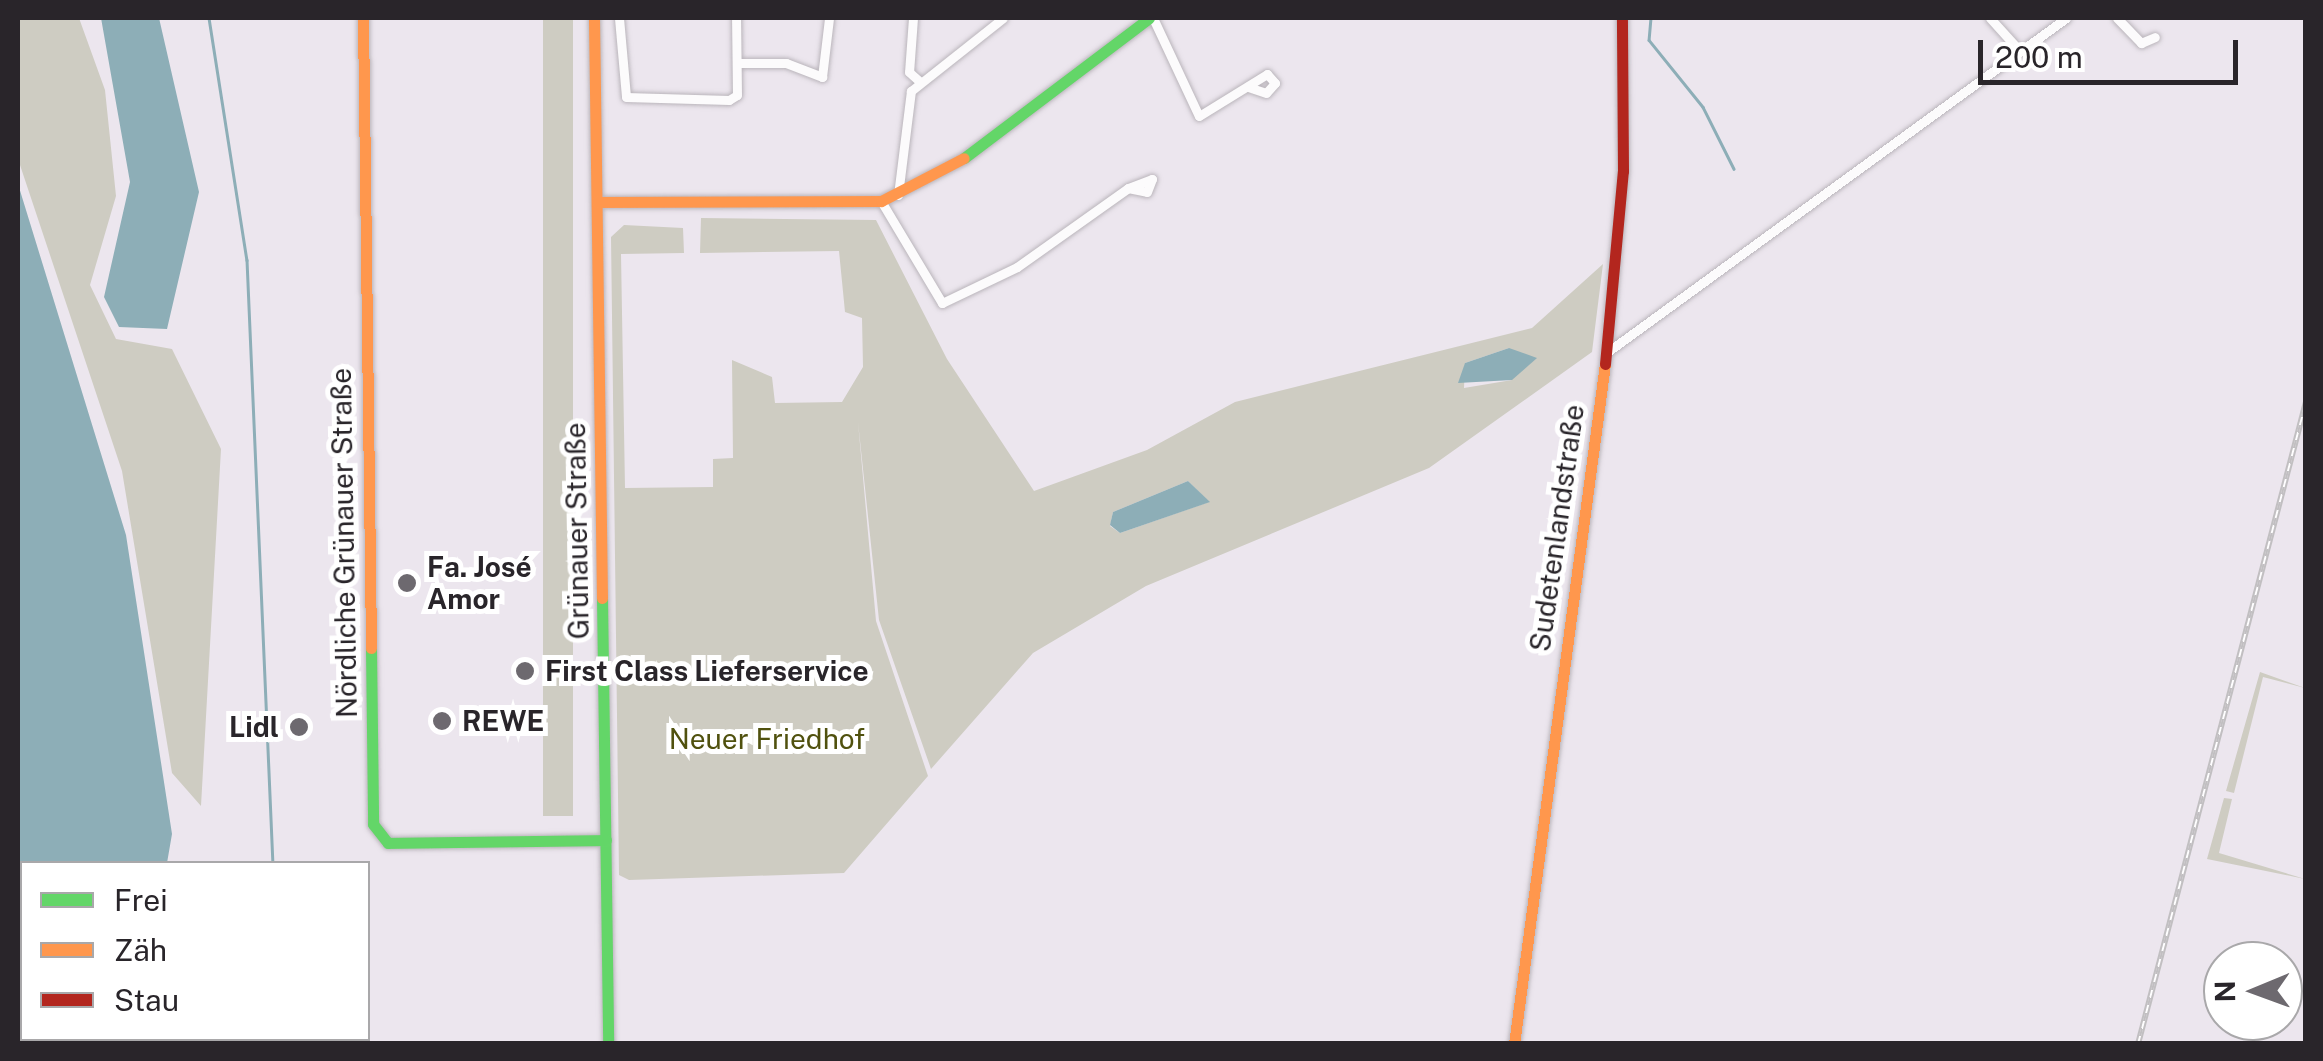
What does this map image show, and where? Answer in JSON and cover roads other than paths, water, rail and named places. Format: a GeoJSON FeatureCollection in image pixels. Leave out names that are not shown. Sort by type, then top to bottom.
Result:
{"type":"FeatureCollection","features":[{"type":"Feature","properties":{"kind":"street","name":"Nördliche Grünauer Straße"},"geometry":{"type":"LineString","coordinates":[[363,18],[373,824],[388,843],[606,840]]}},
{"type":"Feature","properties":{"kind":"street","name":"Grünauer Straße"},"geometry":{"type":"LineString","coordinates":[[594,18],[608,1044]]}},
{"type":"Feature","properties":{"kind":"street"},"geometry":{"type":"LineString","coordinates":[[620,18],[626,97],[729,100],[737,63],[736,18]]}},
{"type":"Feature","properties":{"kind":"street"},"geometry":{"type":"LineString","coordinates":[[737,63],[786,64],[822,77],[829,18]]}},
{"type":"Feature","properties":{"kind":"street"},"geometry":{"type":"LineString","coordinates":[[912,18],[909,72],[919,81]]}},
{"type":"Feature","properties":{"kind":"street"},"geometry":{"type":"LineString","coordinates":[[898,195],[908,96],[919,81],[1003,18]]}},
{"type":"Feature","properties":{"kind":"street"},"geometry":{"type":"LineString","coordinates":[[597,202],[881,201],[945,173],[1151,18],[1199,116],[1249,87]]}},
{"type":"Feature","properties":{"kind":"street","name":"Sudetenlandstraße"},"geometry":{"type":"LineString","coordinates":[[1514,1044],[1606,353],[1625,138],[1622,18]]}},
{"type":"Feature","properties":{"kind":"street"},"geometry":{"type":"LineString","coordinates":[[1990,18],[2019,50]]}},
{"type":"Feature","properties":{"kind":"street"},"geometry":{"type":"LineString","coordinates":[[1606,353],[2066,18]]}},
{"type":"Feature","properties":{"kind":"street"},"geometry":{"type":"LineString","coordinates":[[2117,18],[2141,43],[2156,37]]}},
{"type":"Feature","properties":{"kind":"street"},"geometry":{"type":"LineString","coordinates":[[881,201],[942,304],[1017,267],[1128,188]]}},
{"type":"Feature","properties":{"kind":"water"},"geometry":{"type":"Polygon","coordinates":[[[101,18],[159,18],[199,192],[167,329],[119,327],[104,297],[130,182],[101,18]]]}},
{"type":"Feature","properties":{"kind":"water"},"geometry":{"type":"Polygon","coordinates":[[[18,184],[126,535],[172,834],[167,861],[20,861],[20,1041],[135,1043],[18,1043],[18,184]]]}},
{"type":"Feature","properties":{"kind":"water"},"geometry":{"type":"Polygon","coordinates":[[[1509,348],[1537,358],[1512,380],[1458,383],[1465,363],[1509,348]]]}},
{"type":"Feature","properties":{"kind":"water"},"geometry":{"type":"Polygon","coordinates":[[[1188,481],[1210,502],[1120,533],[1110,525],[1113,512],[1188,481]]]}},
{"type":"Feature","properties":{"kind":"waterway"},"geometry":{"type":"LineString","coordinates":[[209,18],[247,260],[273,861]]}},
{"type":"Feature","properties":{"kind":"waterway"},"geometry":{"type":"LineString","coordinates":[[1651,18],[1649,40],[1703,107],[1734,169]]}},
{"type":"Feature","properties":{"kind":"railway"},"geometry":{"type":"LineString","coordinates":[[2138,1044],[2306,402]]}},
{"type":"Feature","properties":{"kind":"place","name":"Fa. José Amor"},"geometry":{"type":"Point","coordinates":[407,583]}},
{"type":"Feature","properties":{"kind":"place","name":"First Class Lieferservice"},"geometry":{"type":"Point","coordinates":[525,671]}},
{"type":"Feature","properties":{"kind":"place","name":"REWE"},"geometry":{"type":"Point","coordinates":[442,721]}},
{"type":"Feature","properties":{"kind":"place","name":"Lidl"},"geometry":{"type":"Point","coordinates":[299,727]}},
{"type":"Feature","properties":{"kind":"park label","name":"Neuer Friedhof"},"geometry":{"type":"Point","coordinates":[767,739]}}]}
